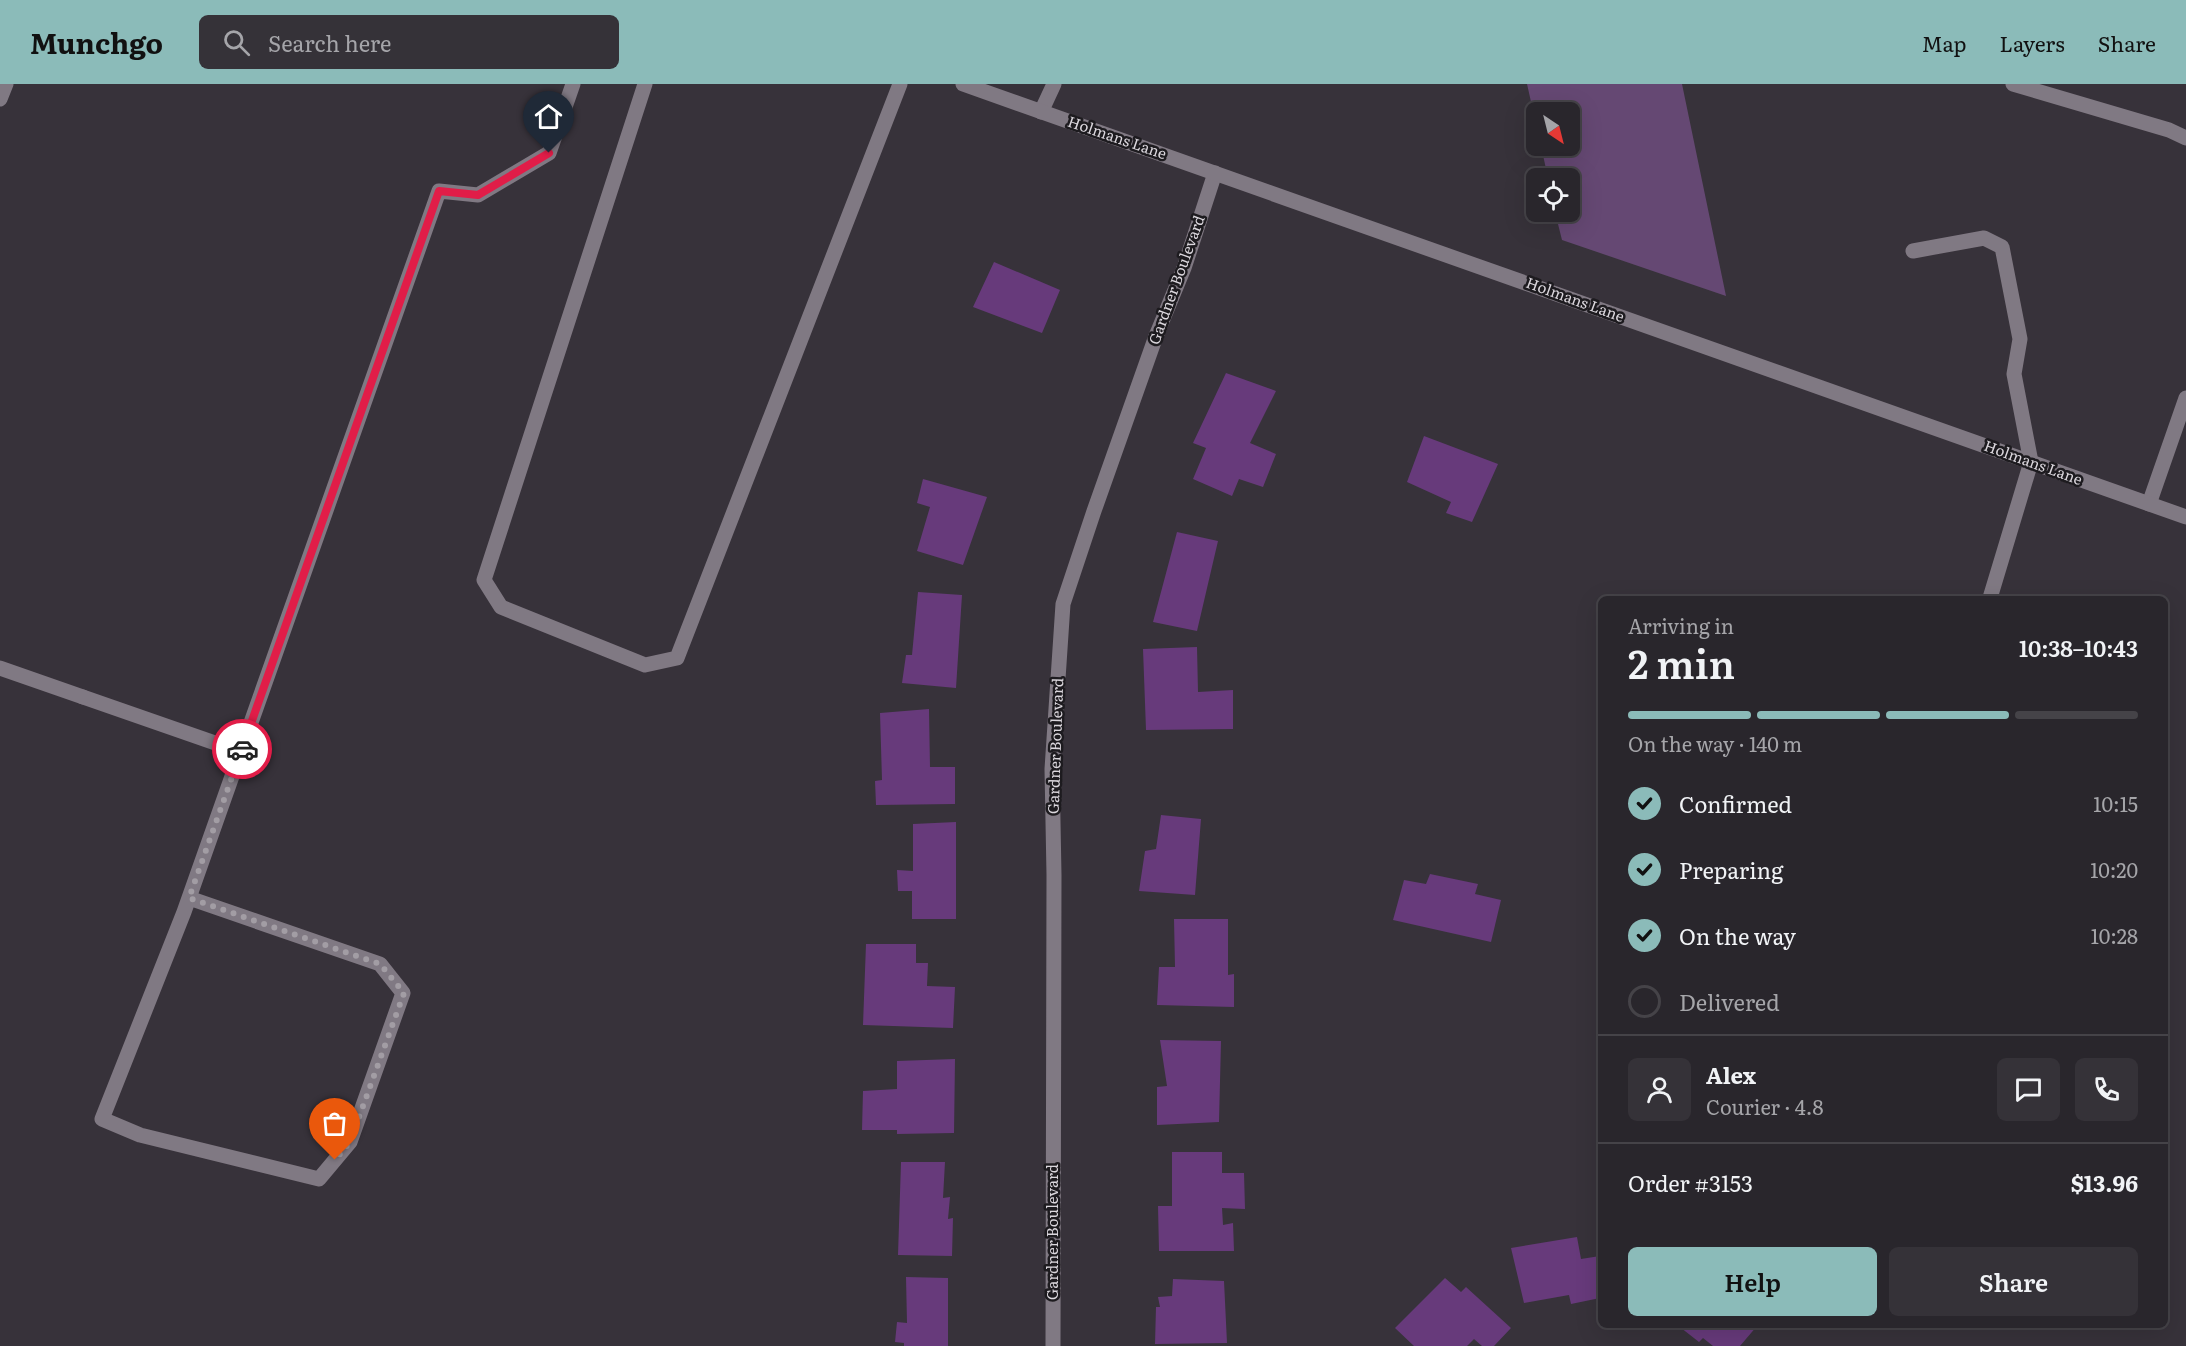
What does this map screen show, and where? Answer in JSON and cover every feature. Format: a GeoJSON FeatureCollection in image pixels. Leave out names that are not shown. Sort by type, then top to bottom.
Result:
{"type":"FeatureCollection","features":[{"type":"Feature","properties":{"kind":"main road"},"geometry":{"type":"LineString","coordinates":[[0,99],[6,84]]}},
{"type":"Feature","properties":{"kind":"main road"},"geometry":{"type":"LineString","coordinates":[[189,898],[380,964],[404,993],[350,1142],[319,1179],[140,1135],[102,1119],[189,898],[439,191],[478,195],[549,153],[573,84]]}},
{"type":"Feature","properties":{"kind":"main road"},"geometry":{"type":"LineString","coordinates":[[645,84],[484,580],[501,607],[645,664],[677,658],[900,84]]}},
{"type":"Feature","properties":{"kind":"main road","name":"Holmans Lane"},"geometry":{"type":"LineString","coordinates":[[963,84],[2186,517]]}},
{"type":"Feature","properties":{"kind":"main road"},"geometry":{"type":"LineString","coordinates":[[1041,112],[1054,84]]}},
{"type":"Feature","properties":{"kind":"main road"},"geometry":{"type":"LineString","coordinates":[[2013,84],[2169,130],[2186,138]]}},
{"type":"Feature","properties":{"kind":"main road","name":"Gardner Boulevard"},"geometry":{"type":"LineString","coordinates":[[1053,1346],[1054,875],[1052,769],[1063,604],[1156,336],[1184,268],[1215,173]]}},
{"type":"Feature","properties":{"kind":"main road"},"geometry":{"type":"LineString","coordinates":[[1912,251],[1984,238],[2002,247],[2020,339],[2014,374],[2031,462],[1991,596]]}},
{"type":"Feature","properties":{"kind":"main road"},"geometry":{"type":"LineString","coordinates":[[2149,504],[2186,398]]}},
{"type":"Feature","properties":{"kind":"main road"},"geometry":{"type":"LineString","coordinates":[[0,668],[241,752]]}},
{"type":"Feature","properties":{"kind":"shaded area"},"geometry":{"type":"Polygon","coordinates":[[[1527,84],[1682,84],[1726,296],[1562,240],[1558,222],[1580,222],[1580,168],[1546,168],[1543,156],[1580,156],[1580,102],[1531,102],[1527,84]]]}},
{"type":"Feature","properties":{"kind":"building"},"geometry":{"type":"Polygon","coordinates":[[[994,262],[1060,290],[1042,333],[973,307],[994,262]]]}},
{"type":"Feature","properties":{"kind":"building"},"geometry":{"type":"Polygon","coordinates":[[[1226,373],[1276,391],[1250,443],[1276,454],[1263,487],[1239,479],[1232,496],[1193,479],[1206,448],[1193,443],[1226,373]]]}},
{"type":"Feature","properties":{"kind":"building"},"geometry":{"type":"Polygon","coordinates":[[[1424,436],[1498,464],[1472,522],[1446,513],[1451,502],[1407,482],[1424,436]]]}},
{"type":"Feature","properties":{"kind":"building"},"geometry":{"type":"Polygon","coordinates":[[[923,479],[987,497],[963,565],[917,551],[930,507],[917,503],[923,479]]]}},
{"type":"Feature","properties":{"kind":"building"},"geometry":{"type":"Polygon","coordinates":[[[1177,532],[1218,541],[1197,631],[1153,622],[1177,532]]]}},
{"type":"Feature","properties":{"kind":"building"},"geometry":{"type":"Polygon","coordinates":[[[918,592],[962,595],[956,688],[902,683],[906,655],[912,655],[918,592]]]}},
{"type":"Feature","properties":{"kind":"building"},"geometry":{"type":"Polygon","coordinates":[[[1197,647],[1198,692],[1233,690],[1233,729],[1146,730],[1143,649],[1197,647]]]}},
{"type":"Feature","properties":{"kind":"building"},"geometry":{"type":"Polygon","coordinates":[[[929,709],[930,767],[955,767],[955,804],[876,805],[875,781],[882,780],[880,713],[929,709]]]}},
{"type":"Feature","properties":{"kind":"building"},"geometry":{"type":"Polygon","coordinates":[[[1161,815],[1201,819],[1195,895],[1139,891],[1145,851],[1156,849],[1161,815]]]}},
{"type":"Feature","properties":{"kind":"building"},"geometry":{"type":"Polygon","coordinates":[[[956,822],[956,919],[912,919],[912,891],[898,891],[897,870],[913,871],[913,824],[956,822]]]}},
{"type":"Feature","properties":{"kind":"building"},"geometry":{"type":"Polygon","coordinates":[[[1430,874],[1478,884],[1475,894],[1501,900],[1491,942],[1393,920],[1404,880],[1426,884],[1430,874]]]}},
{"type":"Feature","properties":{"kind":"building"},"geometry":{"type":"Polygon","coordinates":[[[1174,919],[1228,919],[1228,975],[1234,974],[1234,1007],[1157,1005],[1159,967],[1175,967],[1174,919]]]}},
{"type":"Feature","properties":{"kind":"building"},"geometry":{"type":"Polygon","coordinates":[[[866,944],[916,944],[916,963],[928,963],[927,986],[955,987],[953,1028],[863,1025],[866,944]]]}},
{"type":"Feature","properties":{"kind":"building"},"geometry":{"type":"Polygon","coordinates":[[[1160,1040],[1221,1041],[1219,1122],[1157,1125],[1157,1087],[1167,1086],[1160,1040]]]}},
{"type":"Feature","properties":{"kind":"building"},"geometry":{"type":"Polygon","coordinates":[[[955,1059],[954,1133],[897,1134],[897,1130],[862,1130],[863,1091],[897,1089],[897,1061],[955,1059]]]}},
{"type":"Feature","properties":{"kind":"building"},"geometry":{"type":"Polygon","coordinates":[[[1172,1152],[1222,1152],[1222,1173],[1244,1173],[1245,1209],[1222,1208],[1223,1225],[1233,1223],[1234,1251],[1159,1251],[1158,1206],[1172,1206],[1172,1152]]]}},
{"type":"Feature","properties":{"kind":"building"},"geometry":{"type":"Polygon","coordinates":[[[901,1162],[945,1162],[943,1198],[950,1197],[948,1219],[953,1218],[952,1256],[898,1255],[901,1162]]]}},
{"type":"Feature","properties":{"kind":"building"},"geometry":{"type":"Polygon","coordinates":[[[1577,1237],[1581,1259],[1598,1256],[1598,1298],[1571,1304],[1569,1295],[1524,1303],[1511,1248],[1577,1237]]]}},
{"type":"Feature","properties":{"kind":"building"},"geometry":{"type":"Polygon","coordinates":[[[906,1277],[948,1278],[948,1346],[904,1346],[904,1343],[895,1342],[897,1322],[907,1323],[906,1277]]]}},
{"type":"Feature","properties":{"kind":"building"},"geometry":{"type":"Polygon","coordinates":[[[1445,1278],[1461,1292],[1466,1287],[1511,1328],[1494,1346],[1482,1346],[1474,1339],[1467,1346],[1414,1346],[1395,1328],[1445,1278]]]}},
{"type":"Feature","properties":{"kind":"building"},"geometry":{"type":"Polygon","coordinates":[[[1173,1279],[1224,1281],[1227,1343],[1155,1344],[1156,1307],[1160,1307],[1158,1297],[1172,1296],[1173,1279]]]}},
{"type":"Feature","properties":{"kind":"building"},"geometry":{"type":"Polygon","coordinates":[[[1681,1328],[1755,1328],[1740,1346],[1713,1346],[1703,1338],[1699,1342],[1681,1328]]]}},
{"type":"Feature","properties":{"kind":"way so far"},"geometry":{"type":"LineString","coordinates":[[242,749],[189,898],[380,964],[404,993],[350,1142],[335,1160]]}},
{"type":"Feature","properties":{"kind":"route"},"geometry":{"type":"LineString","coordinates":[[242,749],[439,191],[478,195],[549,153]]}}]}
